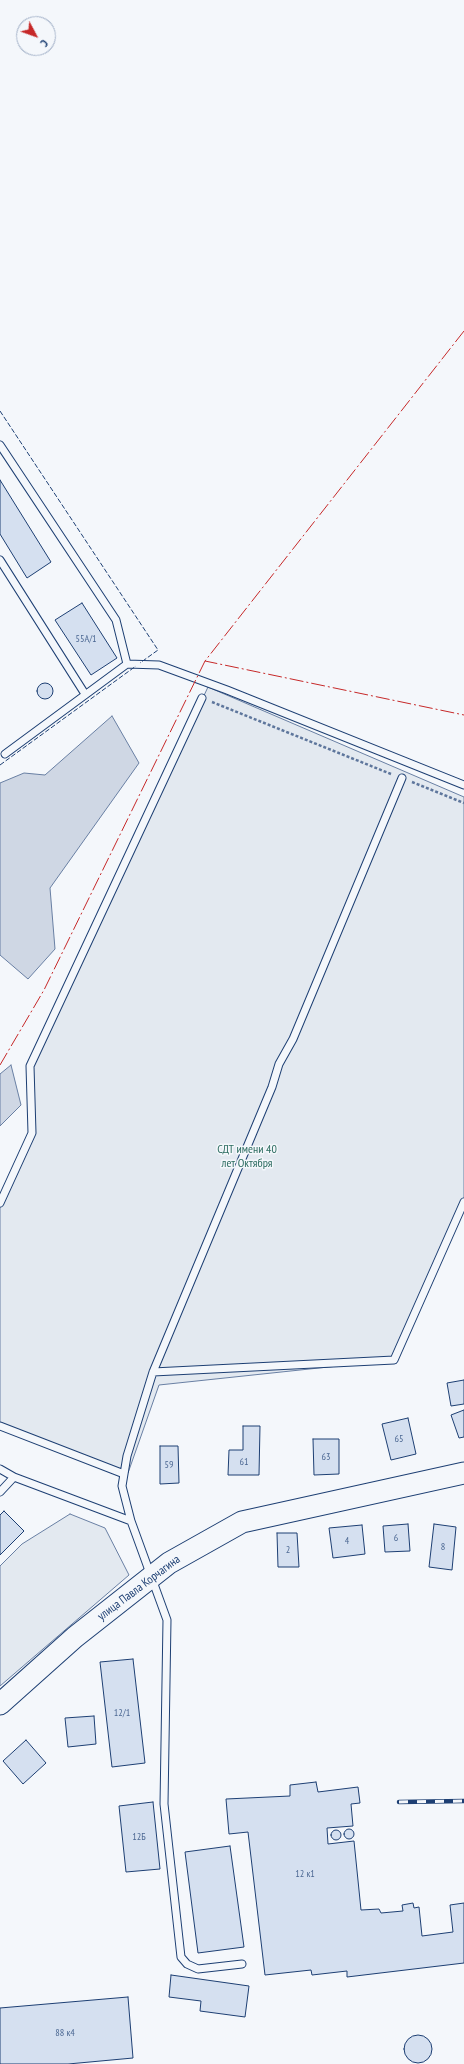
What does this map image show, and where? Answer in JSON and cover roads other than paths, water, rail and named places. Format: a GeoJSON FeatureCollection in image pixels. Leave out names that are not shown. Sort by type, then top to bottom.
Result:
{"type":"FeatureCollection","features":[{"type":"Feature","properties":{"kind":"main road","name":"улица Павла Корчагина"},"geometry":{"type":"LineString","coordinates":[[0,1704],[75,1637],[169,1563],[242,1522],[464,1473]]}},
{"type":"Feature","properties":{"kind":"lane"},"geometry":{"type":"LineString","coordinates":[[0,444],[116,620],[126,664]]}},
{"type":"Feature","properties":{"kind":"lane"},"geometry":{"type":"LineString","coordinates":[[0,560],[85,694]]}},
{"type":"Feature","properties":{"kind":"lane"},"geometry":{"type":"LineString","coordinates":[[5,754],[126,664],[159,665],[227,690],[464,785]]}},
{"type":"Feature","properties":{"kind":"lane"},"geometry":{"type":"LineString","coordinates":[[0,1203],[32,1133],[30,1066],[202,698]]}},
{"type":"Feature","properties":{"kind":"lane"},"geometry":{"type":"LineString","coordinates":[[242,1964],[198,1969],[187,1964],[181,1957],[164,1804],[167,1620],[131,1521],[122,1486],[127,1456],[153,1372],[272,1088],[279,1064],[293,1040],[402,778]]}},
{"type":"Feature","properties":{"kind":"lane"},"geometry":{"type":"LineString","coordinates":[[153,1372],[394,1360],[464,1202]]}},
{"type":"Feature","properties":{"kind":"lane"},"geometry":{"type":"LineString","coordinates":[[0,1426],[124,1474]]}},
{"type":"Feature","properties":{"kind":"lane"},"geometry":{"type":"LineString","coordinates":[[0,1469],[14,1477],[131,1521]]}},
{"type":"Feature","properties":{"kind":"lane"},"geometry":{"type":"LineString","coordinates":[[0,1492],[14,1477]]}},
{"type":"Feature","properties":{"kind":"railway"},"geometry":{"type":"LineString","coordinates":[[399,1802],[464,1801]]}},
{"type":"Feature","properties":{"kind":"park label","name":"СДТ имени 40 лет Октября"},"geometry":{"type":"Point","coordinates":[247,1157]}}]}
